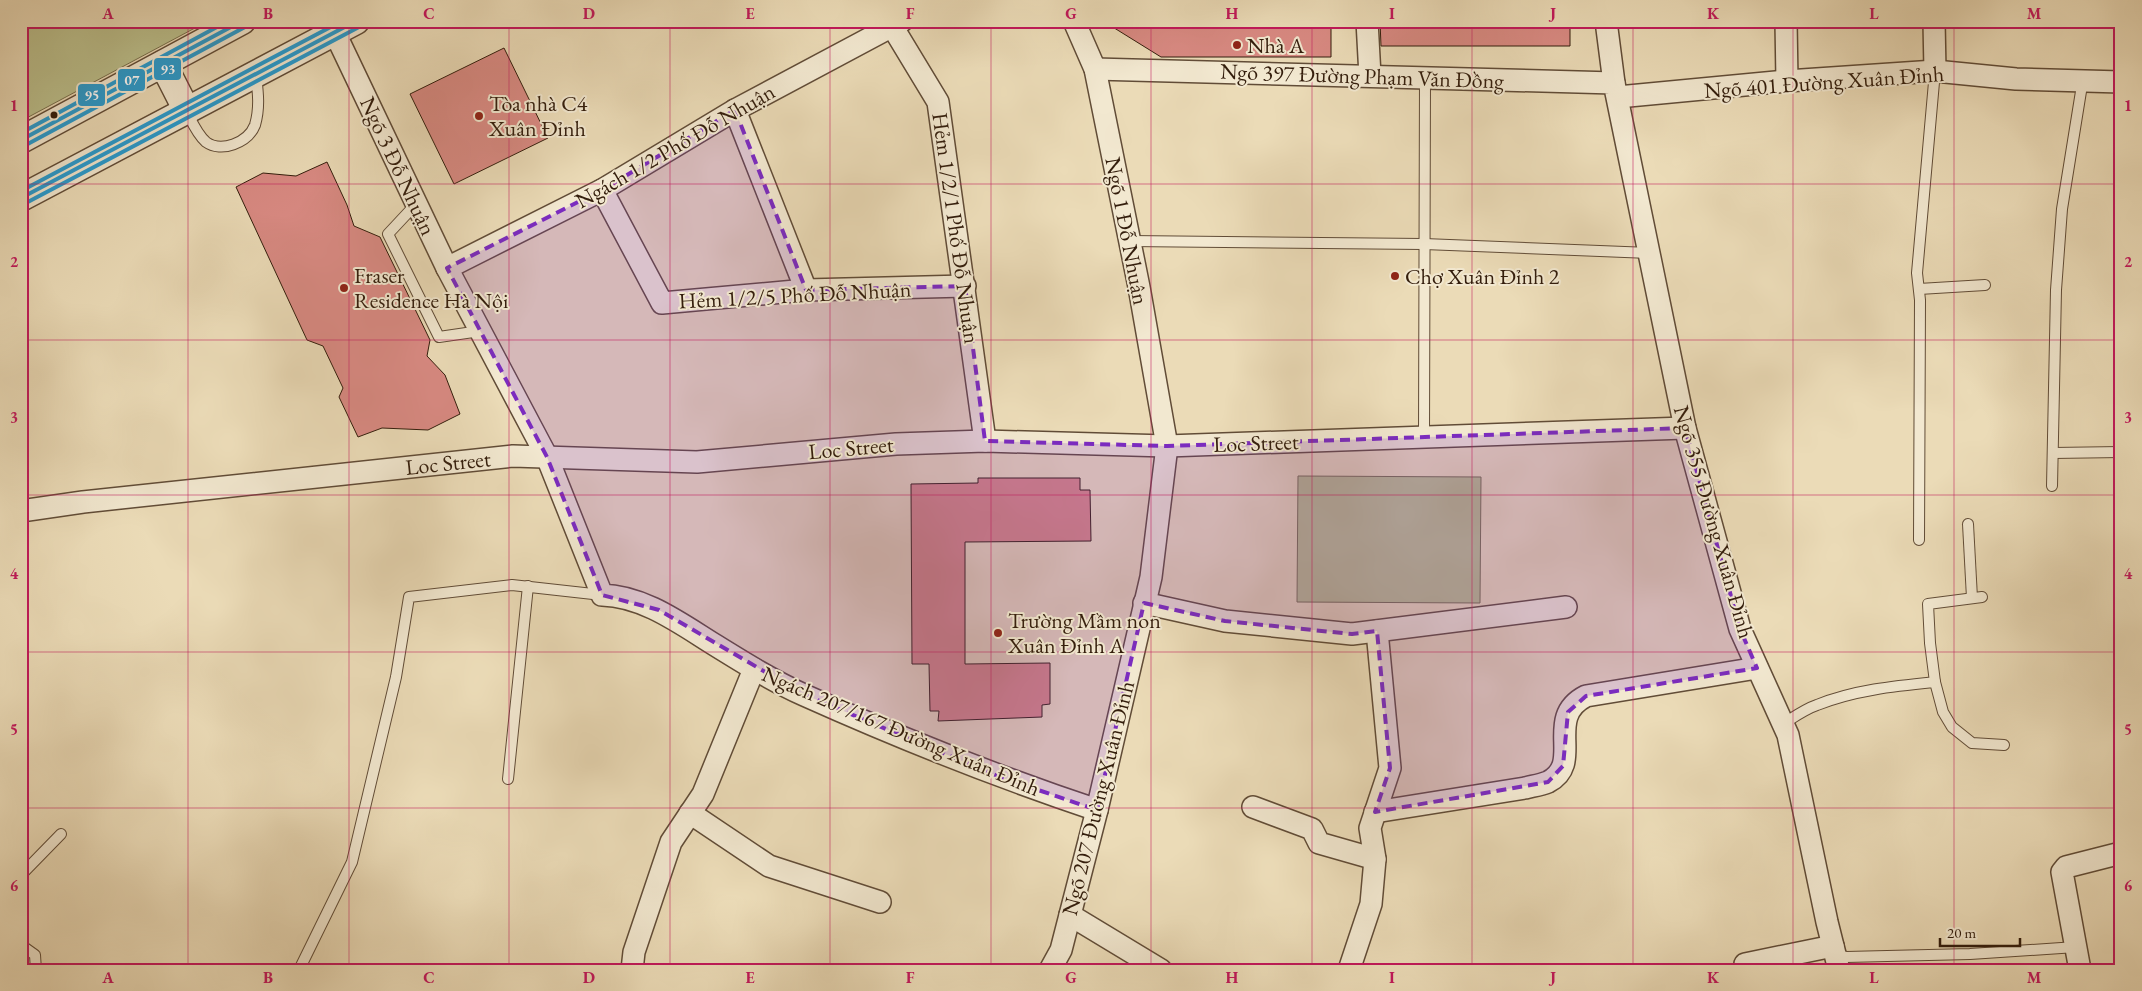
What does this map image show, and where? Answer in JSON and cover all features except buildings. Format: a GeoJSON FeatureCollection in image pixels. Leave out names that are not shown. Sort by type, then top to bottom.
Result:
{"type":"FeatureCollection","features":[{"type":"Feature","properties":{"kind":"street"},"geometry":{"type":"LineString","coordinates":[[21,140],[242,21]]}},
{"type":"Feature","properties":{"kind":"street","name":"Ngõ 1 Đỗ Nhuận"},"geometry":{"type":"LineString","coordinates":[[1074,21],[1095,69],[1130,241],[1167,446]]}},
{"type":"Feature","properties":{"kind":"street"},"geometry":{"type":"LineString","coordinates":[[1368,21],[1370,76]]}},
{"type":"Feature","properties":{"kind":"street","name":"Ngõ 355 Đường Xuân Đỉnh"},"geometry":{"type":"LineString","coordinates":[[1606,21],[1616,90],[1685,428],[1740,629],[1788,735],[1836,957]]}},
{"type":"Feature","properties":{"kind":"street"},"geometry":{"type":"LineString","coordinates":[[1786,21],[1787,81]]}},
{"type":"Feature","properties":{"kind":"street"},"geometry":{"type":"LineString","coordinates":[[1934,21],[1934,72]]}},
{"type":"Feature","properties":{"kind":"street","name":"Ngách 1/2 Phố Đỗ Nhuận"},"geometry":{"type":"LineString","coordinates":[[447,268],[602,190],[735,110],[897,24]]}},
{"type":"Feature","properties":{"kind":"street","name":"Hẻm 1/2/1 Phố Đỗ Nhuận"},"geometry":{"type":"LineString","coordinates":[[897,24],[938,102],[985,441]]}},
{"type":"Feature","properties":{"kind":"street"},"geometry":{"type":"LineString","coordinates":[[21,198],[346,27]]}},
{"type":"Feature","properties":{"kind":"street","name":"Ngõ 3 Đỗ Nhuận"},"geometry":{"type":"LineString","coordinates":[[346,27],[416,204],[447,268],[547,457],[602,595]]}},
{"type":"Feature","properties":{"kind":"street"},"geometry":{"type":"LineString","coordinates":[[163,64],[187,111]]}},
{"type":"Feature","properties":{"kind":"street","name":"Ngõ 397 Đường Phạm Văn Đồng"},"geometry":{"type":"LineString","coordinates":[[1095,69],[1425,78],[1616,90]]}},
{"type":"Feature","properties":{"kind":"street","name":"Ngõ 401 Đường Xuân Đỉnh"},"geometry":{"type":"LineString","coordinates":[[1616,90],[1934,72],[2016,79],[2083,79],[2121,82]]}},
{"type":"Feature","properties":{"kind":"street"},"geometry":{"type":"LineString","coordinates":[[735,110],[806,290]]}},
{"type":"Feature","properties":{"kind":"street","name":"Hẻm 1/2/5 Phố Đỗ Nhuận"},"geometry":{"type":"LineString","coordinates":[[602,190],[662,303],[806,290],[965,286]]}},
{"type":"Feature","properties":{"kind":"street","name":"Loc Street"},"geometry":{"type":"LineString","coordinates":[[21,511],[93,501],[493,458],[547,457],[697,462],[896,444],[985,441],[1167,446],[1685,428]]}},
{"type":"Feature","properties":{"kind":"street","name":"Ngõ 207 Đường Xuân Đỉnh"},"geometry":{"type":"LineString","coordinates":[[1050,970],[1061,950],[1097,810],[1151,577],[1167,446]]}},
{"type":"Feature","properties":{"kind":"street","name":"Ngách 207/167 Đường Xuân Đỉnh"},"geometry":{"type":"LineString","coordinates":[[602,595],[613,595],[659,610],[754,669],[803,694],[1000,777],[1097,810]]}},
{"type":"Feature","properties":{"kind":"street"},"geometry":{"type":"LineString","coordinates":[[1144,603],[1225,621],[1352,634],[1566,607]]}},
{"type":"Feature","properties":{"kind":"street"},"geometry":{"type":"LineString","coordinates":[[1349,970],[1371,904],[1375,858],[1370,828],[1390,768],[1377,631]]}},
{"type":"Feature","properties":{"kind":"street"},"geometry":{"type":"LineString","coordinates":[[1375,812],[1526,788],[1548,782],[1563,766],[1565,723],[1568,712],[1571,706],[1586,696],[1757,668]]}},
{"type":"Feature","properties":{"kind":"street"},"geometry":{"type":"LineString","coordinates":[[632,970],[634,952],[672,842],[703,794],[754,669]]}},
{"type":"Feature","properties":{"kind":"street"},"geometry":{"type":"LineString","coordinates":[[1253,807],[1312,829],[1320,843],[1375,858]]}},
{"type":"Feature","properties":{"kind":"street"},"geometry":{"type":"LineString","coordinates":[[690,813],[769,866],[880,902]]}},
{"type":"Feature","properties":{"kind":"street"},"geometry":{"type":"LineString","coordinates":[[2080,970],[2062,872],[2066,867],[2121,853]]}},
{"type":"Feature","properties":{"kind":"street"},"geometry":{"type":"LineString","coordinates":[[1070,915],[1161,970]]}},
{"type":"Feature","properties":{"kind":"street"},"geometry":{"type":"LineString","coordinates":[[1745,964],[1836,957]]}},
{"type":"Feature","properties":{"kind":"lane"},"geometry":{"type":"LineString","coordinates":[[1919,540],[1919,289],[1917,274],[1934,72]]}},
{"type":"Feature","properties":{"kind":"lane"},"geometry":{"type":"LineString","coordinates":[[187,111],[199,134],[211,145],[227,146],[240,141],[253,130],[257,114],[256,74]]}},
{"type":"Feature","properties":{"kind":"lane"},"geometry":{"type":"LineString","coordinates":[[1424,437],[1425,78]]}},
{"type":"Feature","properties":{"kind":"lane"},"geometry":{"type":"LineString","coordinates":[[2052,486],[2056,290],[2062,209],[2083,79]]}},
{"type":"Feature","properties":{"kind":"lane"},"geometry":{"type":"LineString","coordinates":[[416,204],[388,234],[439,337],[480,331]]}},
{"type":"Feature","properties":{"kind":"lane"},"geometry":{"type":"LineString","coordinates":[[1130,241],[1424,244],[1650,253]]}},
{"type":"Feature","properties":{"kind":"lane"},"geometry":{"type":"LineString","coordinates":[[1919,289],[1985,285]]}},
{"type":"Feature","properties":{"kind":"lane"},"geometry":{"type":"LineString","coordinates":[[2053,453],[2121,452]]}},
{"type":"Feature","properties":{"kind":"lane"},"geometry":{"type":"LineString","coordinates":[[1968,524],[1977,598],[1928,604],[1935,682],[1943,712],[1952,727],[1972,743],[2004,745]]}},
{"type":"Feature","properties":{"kind":"lane"},"geometry":{"type":"LineString","coordinates":[[299,970],[352,862],[396,677],[410,597],[512,585],[602,595]]}},
{"type":"Feature","properties":{"kind":"lane"},"geometry":{"type":"LineString","coordinates":[[508,779],[528,586]]}},
{"type":"Feature","properties":{"kind":"lane"},"geometry":{"type":"LineString","coordinates":[[1783,724],[1814,706],[1840,697],[1886,687],[1935,682]]}},
{"type":"Feature","properties":{"kind":"lane"},"geometry":{"type":"LineString","coordinates":[[21,875],[61,834]]}},
{"type":"Feature","properties":{"kind":"lane"},"geometry":{"type":"LineString","coordinates":[[21,946],[36,955],[36,970]]}},
{"type":"Feature","properties":{"kind":"lane"},"geometry":{"type":"LineString","coordinates":[[1836,957],[1970,954],[2076,947]]}},
{"type":"Feature","properties":{"kind":"highlighted area"},"geometry":{"type":"Polygon","coordinates":[[[735,110],[806,290],[965,286],[985,441],[1167,446],[1685,428],[1740,629],[1757,668],[1586,696],[1568,712],[1563,766],[1548,782],[1375,812],[1390,768],[1377,631],[1352,634],[1225,621],[1144,603],[1097,810],[1000,777],[803,694],[659,610],[602,595],[547,457],[447,268],[602,190],[735,110]]]}},
{"type":"Feature","properties":{"kind":"green space"},"geometry":{"type":"Polygon","coordinates":[[[21,21],[208,21],[21,121],[21,21]]]}},
{"type":"Feature","properties":{"kind":"green space"},"geometry":{"type":"Polygon","coordinates":[[[1298,476],[1481,477],[1480,603],[1297,602],[1298,476]]]}},
{"type":"Feature","properties":{"kind":"transit line","name":"95"},"geometry":{"type":"LineString","coordinates":[[21,133],[228,21]]}},
{"type":"Feature","properties":{"kind":"transit line","name":"07"},"geometry":{"type":"LineString","coordinates":[[21,140],[242,21]]}},
{"type":"Feature","properties":{"kind":"transit line","name":"95"},"geometry":{"type":"LineString","coordinates":[[21,191],[342,21]]}},
{"type":"Feature","properties":{"kind":"transit line","name":"07"},"geometry":{"type":"LineString","coordinates":[[21,198],[356,21]]}},
{"type":"Feature","properties":{"kind":"transit line","name":"93"},"geometry":{"type":"LineString","coordinates":[[24,146],[245,27]]}},
{"type":"Feature","properties":{"kind":"transit line","name":"93"},"geometry":{"type":"LineString","coordinates":[[24,204],[359,27]]}},
{"type":"Feature","properties":{"kind":"place","name":"Nhà A"},"geometry":{"type":"Point","coordinates":[1237,45]}},
{"type":"Feature","properties":{"kind":"place","name":"Tòa nhà C4 Xuân Đỉnh"},"geometry":{"type":"Point","coordinates":[479,116]}},
{"type":"Feature","properties":{"kind":"place","name":"Chợ Xuân Đỉnh 2"},"geometry":{"type":"Point","coordinates":[1395,276]}},
{"type":"Feature","properties":{"kind":"place","name":"Fraser Residence Hà Nội"},"geometry":{"type":"Point","coordinates":[344,288]}},
{"type":"Feature","properties":{"kind":"place","name":"Trường Mầm non Xuân Đỉnh A"},"geometry":{"type":"Point","coordinates":[998,633]}}]}
